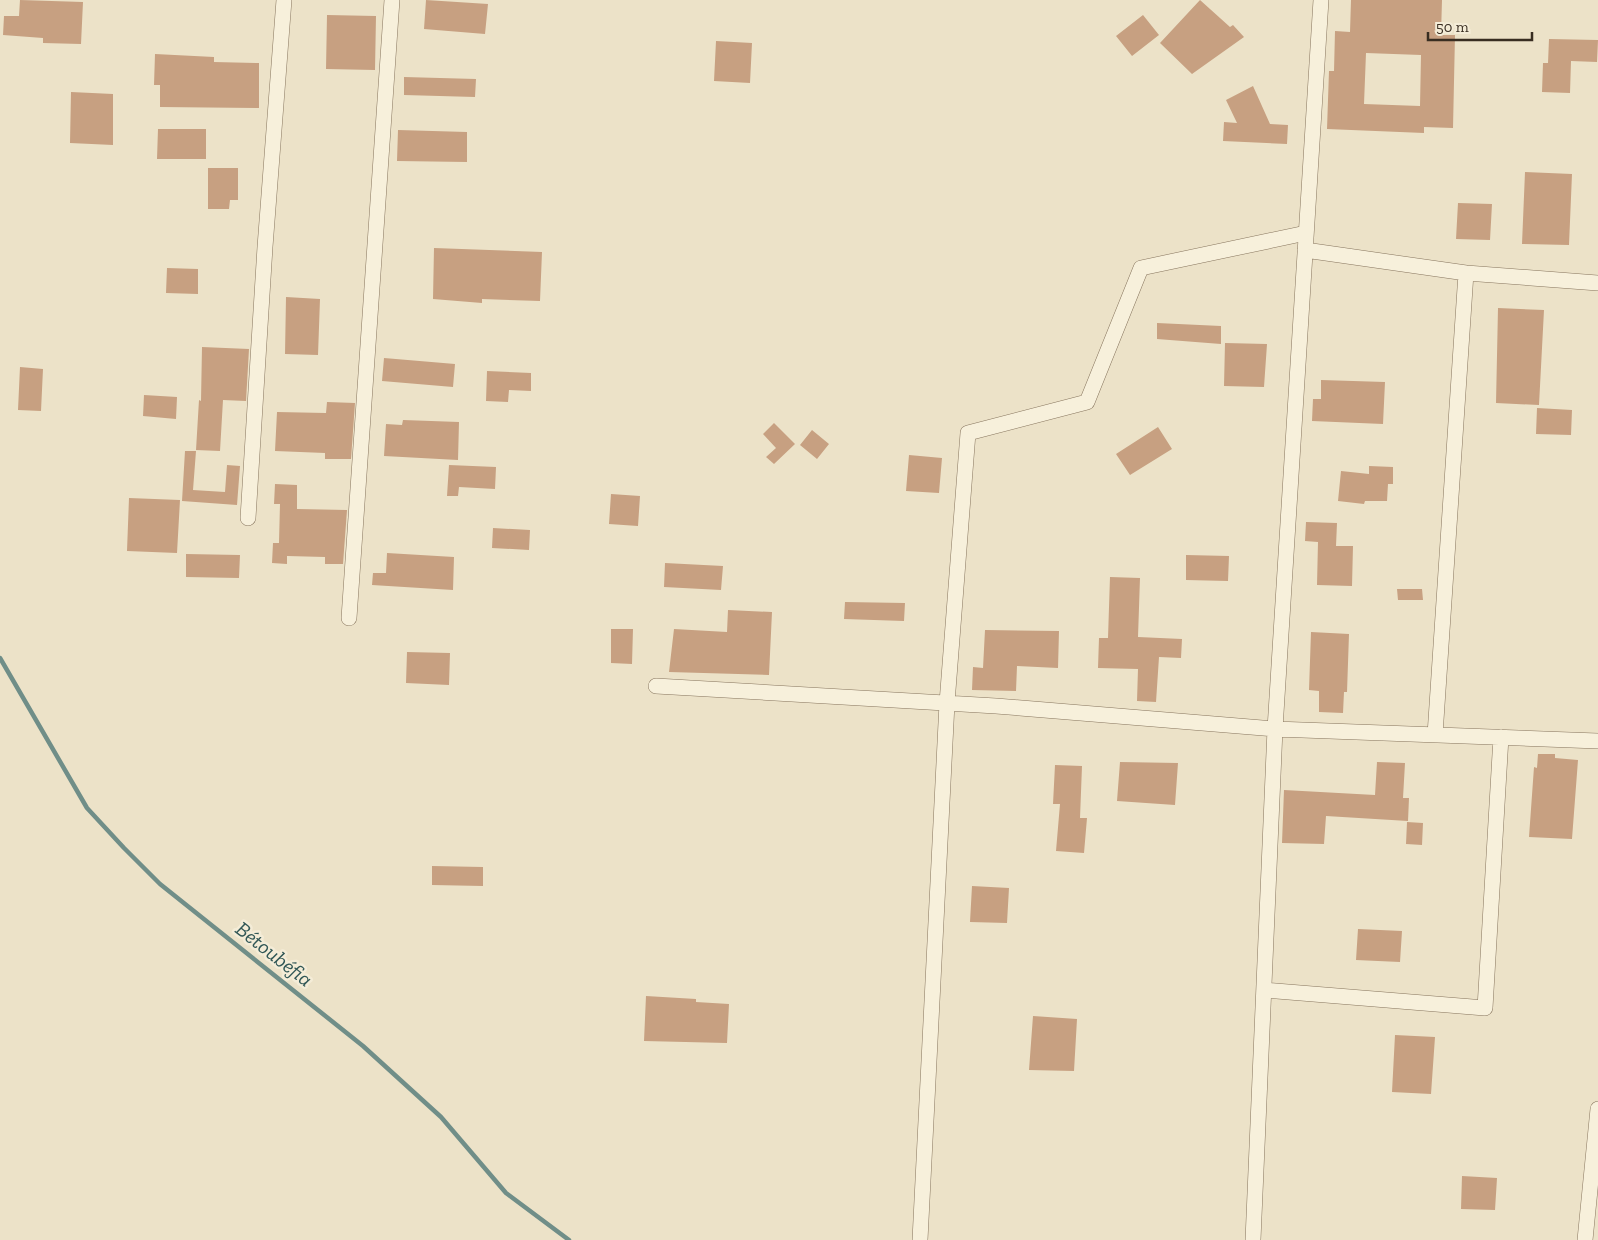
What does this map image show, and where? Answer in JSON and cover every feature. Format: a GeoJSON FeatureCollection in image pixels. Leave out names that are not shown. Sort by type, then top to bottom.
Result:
{"type":"FeatureCollection","features":[{"type":"Feature","properties":{"kind":"street"},"geometry":{"type":"LineString","coordinates":[[248,518],[265,247],[284,0]]}},
{"type":"Feature","properties":{"kind":"street"},"geometry":{"type":"LineString","coordinates":[[349,618],[392,0]]}},
{"type":"Feature","properties":{"kind":"street"},"geometry":{"type":"LineString","coordinates":[[1253,1240],[1275,729],[1321,0]]}},
{"type":"Feature","properties":{"kind":"street"},"geometry":{"type":"LineString","coordinates":[[920,1240],[947,703],[968,433],[1086,402],[1141,268],[1306,233]]}},
{"type":"Feature","properties":{"kind":"street"},"geometry":{"type":"LineString","coordinates":[[1305,250],[1466,273],[1598,283]]}},
{"type":"Feature","properties":{"kind":"street"},"geometry":{"type":"LineString","coordinates":[[1435,735],[1466,273]]}},
{"type":"Feature","properties":{"kind":"street"},"geometry":{"type":"LineString","coordinates":[[656,686],[947,703],[1275,729],[1598,741]]}},
{"type":"Feature","properties":{"kind":"street"},"geometry":{"type":"LineString","coordinates":[[1264,990],[1485,1008],[1500,737]]}},
{"type":"Feature","properties":{"kind":"street"},"geometry":{"type":"LineString","coordinates":[[1585,1240],[1598,1109]]}},
{"type":"Feature","properties":{"kind":"building"},"geometry":{"type":"Polygon","coordinates":[[[20,0],[83,2],[81,44],[43,43],[43,38],[3,35],[4,16],[19,16],[20,0]]]}},
{"type":"Feature","properties":{"kind":"building"},"geometry":{"type":"Polygon","coordinates":[[[426,0],[488,4],[485,34],[424,29],[426,0]]]}},
{"type":"Feature","properties":{"kind":"building"},"geometry":{"type":"Polygon","coordinates":[[[1200,0],[1230,27],[1233,25],[1244,37],[1192,74],[1160,43],[1200,0]]]}},
{"type":"Feature","properties":{"kind":"building"},"geometry":{"type":"Polygon","coordinates":[[[1351,0],[1442,0],[1441,35],[1455,35],[1453,128],[1424,127],[1424,133],[1327,129],[1329,71],[1334,71],[1335,31],[1350,32],[1351,0]],[[1366,53],[1364,104],[1420,106],[1421,55],[1366,53]]]}},
{"type":"Feature","properties":{"kind":"building"},"geometry":{"type":"Polygon","coordinates":[[[327,15],[376,16],[375,70],[326,69],[327,15]]]}},
{"type":"Feature","properties":{"kind":"building"},"geometry":{"type":"Polygon","coordinates":[[[1143,15],[1159,35],[1132,56],[1116,36],[1143,15]]]}},
{"type":"Feature","properties":{"kind":"building"},"geometry":{"type":"Polygon","coordinates":[[[1549,39],[1598,40],[1597,62],[1571,61],[1570,93],[1542,92],[1543,63],[1548,63],[1549,39]]]}},
{"type":"Feature","properties":{"kind":"building"},"geometry":{"type":"Polygon","coordinates":[[[716,41],[752,43],[750,83],[714,81],[716,41]]]}},
{"type":"Feature","properties":{"kind":"building"},"geometry":{"type":"Polygon","coordinates":[[[155,54],[214,57],[214,62],[259,63],[259,108],[160,107],[160,85],[154,85],[155,54]]]}},
{"type":"Feature","properties":{"kind":"building"},"geometry":{"type":"Polygon","coordinates":[[[404,77],[476,79],[475,97],[404,95],[404,77]]]}},
{"type":"Feature","properties":{"kind":"building"},"geometry":{"type":"Polygon","coordinates":[[[1253,86],[1270,124],[1288,125],[1287,144],[1223,141],[1224,122],[1237,123],[1226,100],[1253,86]]]}},
{"type":"Feature","properties":{"kind":"building"},"geometry":{"type":"Polygon","coordinates":[[[71,92],[113,94],[113,145],[70,143],[71,92]]]}},
{"type":"Feature","properties":{"kind":"building"},"geometry":{"type":"Polygon","coordinates":[[[158,129],[206,129],[206,159],[157,159],[158,129]]]}},
{"type":"Feature","properties":{"kind":"building"},"geometry":{"type":"Polygon","coordinates":[[[398,130],[467,132],[467,162],[397,161],[398,130]]]}},
{"type":"Feature","properties":{"kind":"building"},"geometry":{"type":"Polygon","coordinates":[[[208,168],[238,168],[238,200],[230,200],[229,209],[208,209],[208,168]]]}},
{"type":"Feature","properties":{"kind":"building"},"geometry":{"type":"Polygon","coordinates":[[[1525,172],[1572,174],[1569,245],[1522,244],[1525,172]]]}},
{"type":"Feature","properties":{"kind":"building"},"geometry":{"type":"Polygon","coordinates":[[[1458,203],[1492,204],[1490,240],[1456,239],[1458,203]]]}},
{"type":"Feature","properties":{"kind":"building"},"geometry":{"type":"Polygon","coordinates":[[[434,248],[542,252],[540,301],[482,299],[482,303],[433,299],[434,248]]]}},
{"type":"Feature","properties":{"kind":"building"},"geometry":{"type":"Polygon","coordinates":[[[167,268],[198,269],[198,294],[166,293],[167,268]]]}},
{"type":"Feature","properties":{"kind":"building"},"geometry":{"type":"Polygon","coordinates":[[[286,297],[320,299],[318,355],[285,354],[286,297]]]}},
{"type":"Feature","properties":{"kind":"building"},"geometry":{"type":"Polygon","coordinates":[[[1498,308],[1544,310],[1539,405],[1496,403],[1498,308]]]}},
{"type":"Feature","properties":{"kind":"building"},"geometry":{"type":"Polygon","coordinates":[[[1157,323],[1221,326],[1221,344],[1157,339],[1157,323]]]}},
{"type":"Feature","properties":{"kind":"building"},"geometry":{"type":"Polygon","coordinates":[[[1225,343],[1267,344],[1264,387],[1224,386],[1225,343]]]}},
{"type":"Feature","properties":{"kind":"building"},"geometry":{"type":"Polygon","coordinates":[[[202,347],[249,349],[246,401],[223,400],[220,451],[196,450],[199,400],[201,401],[202,347]]]}},
{"type":"Feature","properties":{"kind":"building"},"geometry":{"type":"Polygon","coordinates":[[[384,358],[455,364],[453,387],[382,381],[384,358]]]}},
{"type":"Feature","properties":{"kind":"building"},"geometry":{"type":"Polygon","coordinates":[[[20,367],[43,369],[41,411],[18,410],[20,367]]]}},
{"type":"Feature","properties":{"kind":"building"},"geometry":{"type":"Polygon","coordinates":[[[487,371],[531,373],[531,391],[509,390],[508,402],[486,401],[487,371]]]}},
{"type":"Feature","properties":{"kind":"building"},"geometry":{"type":"Polygon","coordinates":[[[1321,380],[1385,382],[1383,424],[1312,421],[1313,399],[1321,399],[1321,380]]]}},
{"type":"Feature","properties":{"kind":"building"},"geometry":{"type":"Polygon","coordinates":[[[144,395],[177,397],[176,419],[143,416],[144,395]]]}},
{"type":"Feature","properties":{"kind":"building"},"geometry":{"type":"Polygon","coordinates":[[[327,402],[355,403],[351,459],[325,459],[325,453],[275,451],[277,412],[326,413],[327,402]]]}},
{"type":"Feature","properties":{"kind":"building"},"geometry":{"type":"Polygon","coordinates":[[[1537,408],[1572,410],[1571,435],[1536,434],[1537,408]]]}},
{"type":"Feature","properties":{"kind":"building"},"geometry":{"type":"Polygon","coordinates":[[[403,420],[459,422],[458,460],[384,456],[386,424],[402,425],[403,420]]]}},
{"type":"Feature","properties":{"kind":"building"},"geometry":{"type":"Polygon","coordinates":[[[774,423],[795,444],[774,464],[766,457],[776,448],[763,434],[774,423]]]}},
{"type":"Feature","properties":{"kind":"building"},"geometry":{"type":"Polygon","coordinates":[[[1158,427],[1172,449],[1130,475],[1116,454],[1158,427]]]}},
{"type":"Feature","properties":{"kind":"building"},"geometry":{"type":"Polygon","coordinates":[[[812,430],[829,444],[817,459],[800,445],[812,430]]]}},
{"type":"Feature","properties":{"kind":"building"},"geometry":{"type":"Polygon","coordinates":[[[185,451],[196,451],[193,490],[225,492],[227,465],[240,466],[237,505],[182,501],[185,451]]]}},
{"type":"Feature","properties":{"kind":"building"},"geometry":{"type":"Polygon","coordinates":[[[909,455],[942,458],[939,493],[906,491],[909,455]]]}},
{"type":"Feature","properties":{"kind":"building"},"geometry":{"type":"Polygon","coordinates":[[[449,465],[496,467],[495,489],[459,487],[458,496],[447,496],[449,465]]]}},
{"type":"Feature","properties":{"kind":"building"},"geometry":{"type":"Polygon","coordinates":[[[1369,466],[1393,467],[1393,484],[1388,484],[1387,501],[1365,501],[1364,504],[1338,501],[1341,471],[1369,474],[1369,466]]]}},
{"type":"Feature","properties":{"kind":"building"},"geometry":{"type":"Polygon","coordinates":[[[275,484],[297,485],[297,509],[347,510],[343,564],[325,564],[325,557],[287,556],[287,564],[272,563],[273,543],[279,543],[280,504],[274,504],[275,484]]]}},
{"type":"Feature","properties":{"kind":"building"},"geometry":{"type":"Polygon","coordinates":[[[611,494],[640,496],[638,526],[609,524],[611,494]]]}},
{"type":"Feature","properties":{"kind":"building"},"geometry":{"type":"Polygon","coordinates":[[[129,498],[180,500],[177,553],[127,551],[129,498]]]}},
{"type":"Feature","properties":{"kind":"building"},"geometry":{"type":"Polygon","coordinates":[[[1306,522],[1337,523],[1336,546],[1353,546],[1352,586],[1317,585],[1318,542],[1305,541],[1306,522]]]}},
{"type":"Feature","properties":{"kind":"building"},"geometry":{"type":"Polygon","coordinates":[[[493,528],[530,530],[529,550],[492,548],[493,528]]]}},
{"type":"Feature","properties":{"kind":"building"},"geometry":{"type":"Polygon","coordinates":[[[387,553],[454,557],[453,590],[372,585],[373,573],[386,573],[387,553]]]}},
{"type":"Feature","properties":{"kind":"building"},"geometry":{"type":"Polygon","coordinates":[[[186,554],[240,555],[239,578],[186,577],[186,554]]]}},
{"type":"Feature","properties":{"kind":"building"},"geometry":{"type":"Polygon","coordinates":[[[1186,555],[1229,556],[1228,581],[1186,580],[1186,555]]]}},
{"type":"Feature","properties":{"kind":"building"},"geometry":{"type":"Polygon","coordinates":[[[665,563],[723,566],[721,590],[664,587],[665,563]]]}},
{"type":"Feature","properties":{"kind":"building"},"geometry":{"type":"Polygon","coordinates":[[[1110,577],[1140,578],[1138,637],[1182,639],[1181,658],[1159,657],[1156,702],[1137,701],[1138,669],[1098,668],[1099,638],[1108,638],[1110,577]]]}},
{"type":"Feature","properties":{"kind":"building"},"geometry":{"type":"Polygon","coordinates":[[[1397,589],[1422,589],[1423,600],[1398,600],[1397,589]]]}},
{"type":"Feature","properties":{"kind":"building"},"geometry":{"type":"Polygon","coordinates":[[[845,602],[905,603],[904,621],[844,619],[845,602]]]}},
{"type":"Feature","properties":{"kind":"building"},"geometry":{"type":"Polygon","coordinates":[[[728,610],[772,612],[769,675],[669,672],[674,629],[727,632],[728,610]]]}},
{"type":"Feature","properties":{"kind":"building"},"geometry":{"type":"Polygon","coordinates":[[[611,629],[633,629],[632,664],[611,663],[611,629]]]}},
{"type":"Feature","properties":{"kind":"building"},"geometry":{"type":"Polygon","coordinates":[[[985,630],[1059,631],[1058,668],[1017,666],[1016,691],[972,690],[973,667],[983,668],[985,630]]]}},
{"type":"Feature","properties":{"kind":"building"},"geometry":{"type":"Polygon","coordinates":[[[1311,632],[1349,634],[1347,692],[1344,692],[1343,713],[1319,712],[1319,691],[1309,690],[1311,632]]]}},
{"type":"Feature","properties":{"kind":"building"},"geometry":{"type":"Polygon","coordinates":[[[407,652],[450,653],[449,685],[406,683],[407,652]]]}},
{"type":"Feature","properties":{"kind":"building"},"geometry":{"type":"Polygon","coordinates":[[[1538,754],[1555,754],[1555,758],[1578,760],[1572,839],[1529,837],[1534,767],[1537,768],[1538,754]]]}},
{"type":"Feature","properties":{"kind":"building"},"geometry":{"type":"Polygon","coordinates":[[[1120,762],[1178,763],[1175,805],[1117,801],[1120,762]]]}},
{"type":"Feature","properties":{"kind":"building"},"geometry":{"type":"Polygon","coordinates":[[[1377,762],[1405,763],[1403,798],[1409,798],[1408,821],[1326,816],[1324,844],[1282,843],[1284,790],[1375,795],[1377,762]]]}},
{"type":"Feature","properties":{"kind":"building"},"geometry":{"type":"Polygon","coordinates":[[[1055,765],[1082,766],[1080,818],[1087,818],[1084,853],[1056,851],[1060,804],[1053,804],[1055,765]]]}},
{"type":"Feature","properties":{"kind":"building"},"geometry":{"type":"Polygon","coordinates":[[[1407,822],[1423,823],[1422,845],[1406,844],[1407,822]]]}},
{"type":"Feature","properties":{"kind":"building"},"geometry":{"type":"Polygon","coordinates":[[[432,866],[483,867],[483,886],[432,885],[432,866]]]}},
{"type":"Feature","properties":{"kind":"building"},"geometry":{"type":"Polygon","coordinates":[[[972,886],[1009,888],[1007,923],[970,922],[972,886]]]}},
{"type":"Feature","properties":{"kind":"building"},"geometry":{"type":"Polygon","coordinates":[[[1358,929],[1402,931],[1400,962],[1356,960],[1358,929]]]}},
{"type":"Feature","properties":{"kind":"building"},"geometry":{"type":"Polygon","coordinates":[[[646,996],[696,999],[696,1002],[729,1004],[727,1043],[644,1041],[646,996]]]}},
{"type":"Feature","properties":{"kind":"building"},"geometry":{"type":"Polygon","coordinates":[[[1033,1016],[1077,1019],[1074,1071],[1029,1070],[1033,1016]]]}},
{"type":"Feature","properties":{"kind":"building"},"geometry":{"type":"Polygon","coordinates":[[[1395,1035],[1435,1037],[1431,1094],[1392,1092],[1395,1035]]]}},
{"type":"Feature","properties":{"kind":"building"},"geometry":{"type":"Polygon","coordinates":[[[1462,1176],[1497,1178],[1495,1210],[1461,1209],[1462,1176]]]}},
{"type":"Feature","properties":{"kind":"waterway","name":"Bétoubéfia"},"geometry":{"type":"LineString","coordinates":[[0,658],[87,808],[124,848],[160,884],[363,1046],[441,1117],[506,1193],[569,1240]]}}]}
